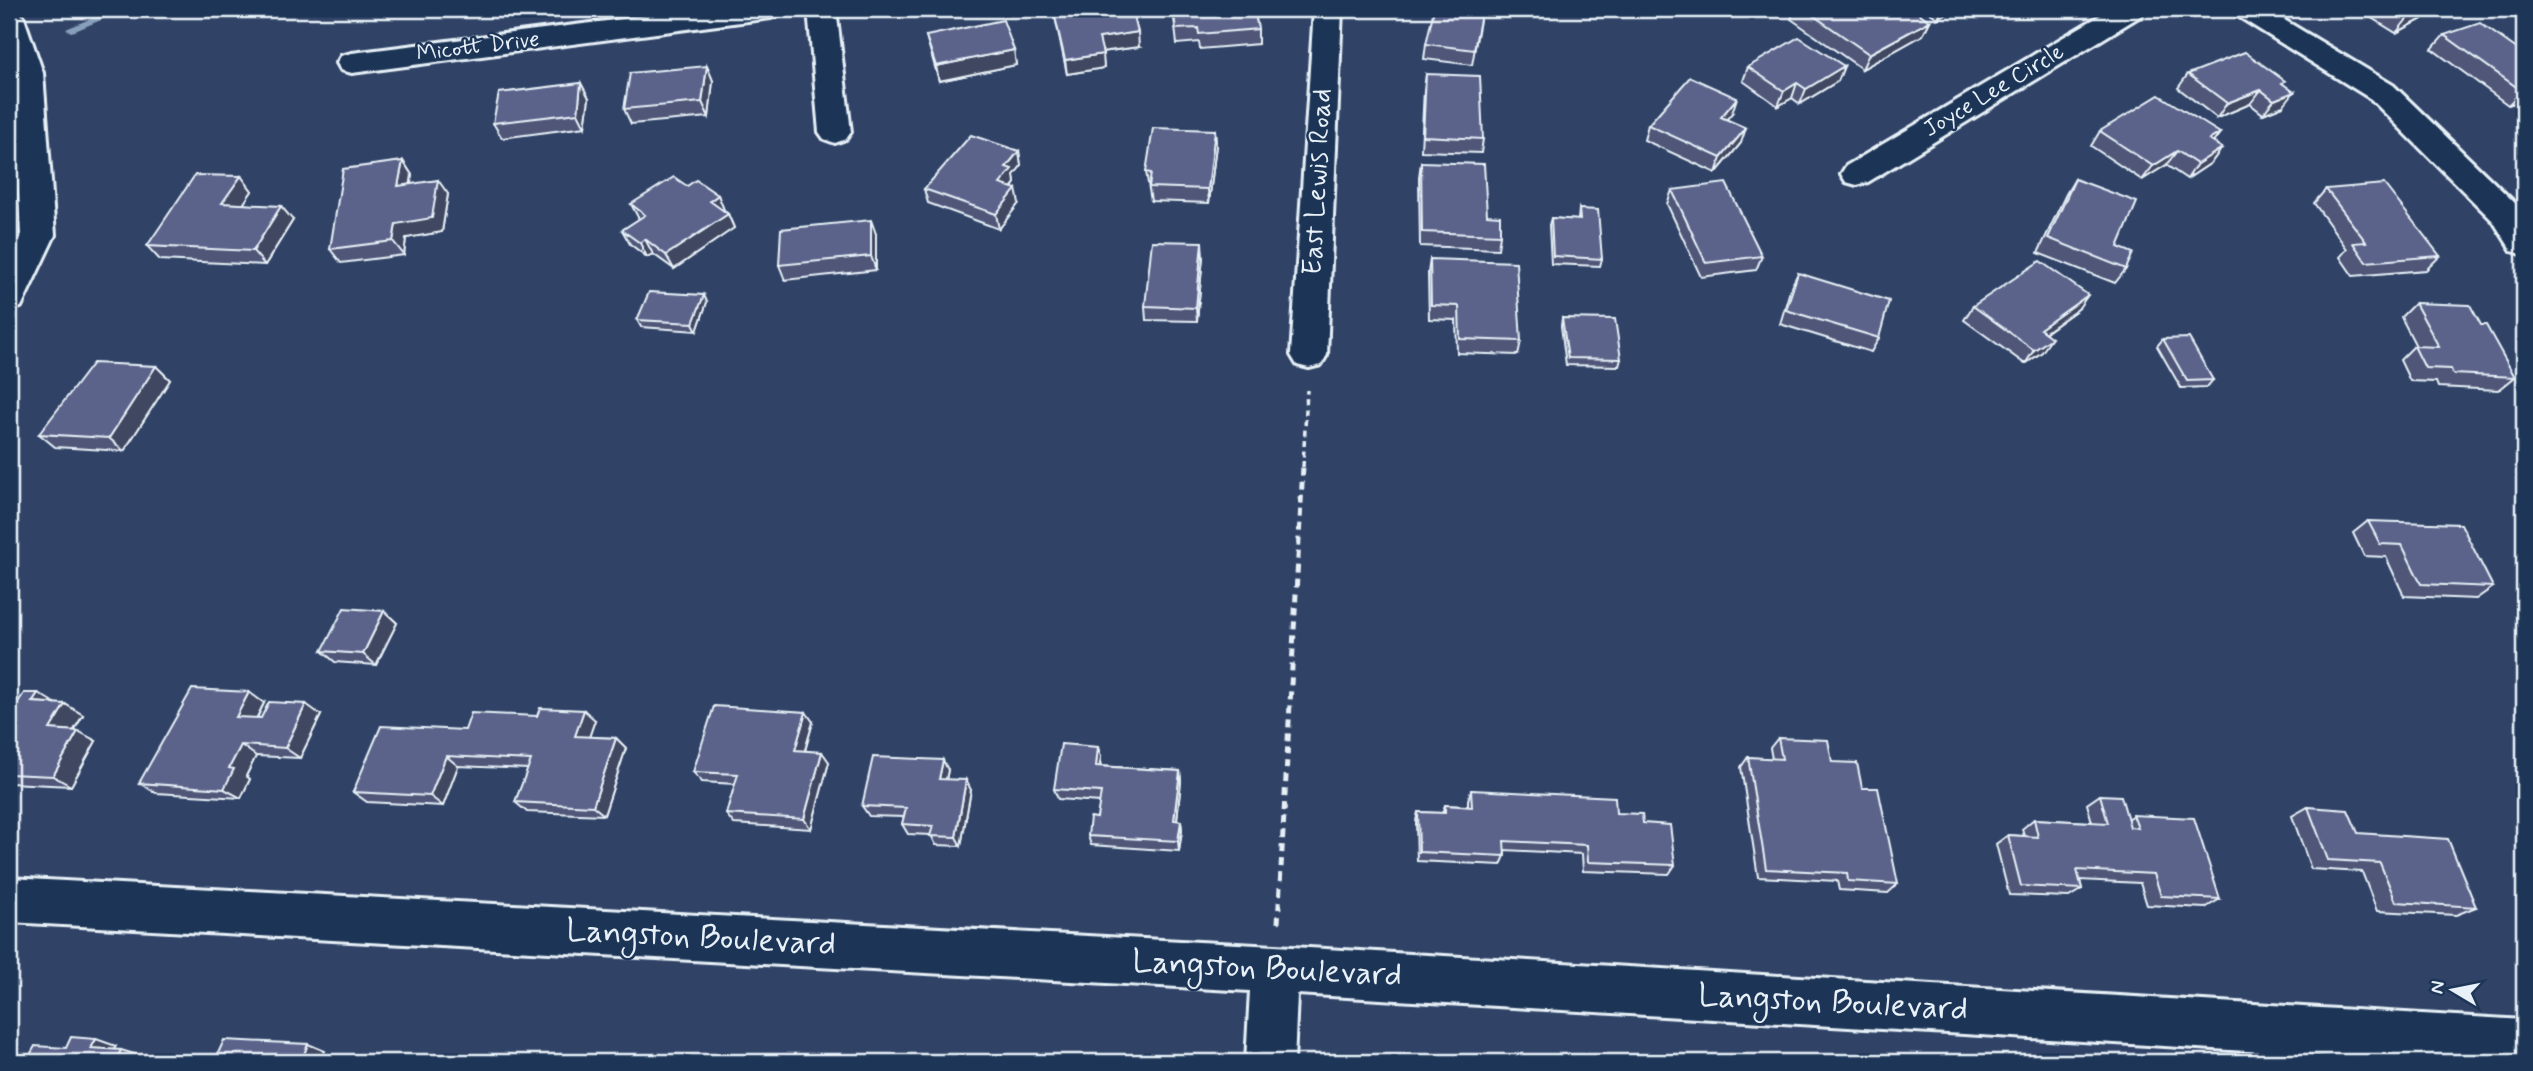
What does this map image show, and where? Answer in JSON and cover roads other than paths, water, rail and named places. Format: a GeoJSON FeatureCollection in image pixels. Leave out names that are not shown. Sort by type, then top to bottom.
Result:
{"type":"FeatureCollection","features":[{"type":"Feature","properties":{"kind":"street","name":"Micott Drive"},"geometry":{"type":"LineString","coordinates":[[352,64],[771,9]]}},
{"type":"Feature","properties":{"kind":"street"},"geometry":{"type":"LineString","coordinates":[[822,9],[835,132]]}},
{"type":"Feature","properties":{"kind":"street","name":"East Lewis Road"},"geometry":{"type":"LineString","coordinates":[[1309,355],[1328,9]]}},
{"type":"Feature","properties":{"kind":"street","name":"Joyce Lee Circle"},"geometry":{"type":"LineString","coordinates":[[1857,174],[2132,9]]}},
{"type":"Feature","properties":{"kind":"street"},"geometry":{"type":"LineString","coordinates":[[2246,9],[2382,92],[2505,212],[2524,243]]}},
{"type":"Feature","properties":{"kind":"street"},"geometry":{"type":"LineString","coordinates":[[9,18],[27,73],[38,235],[9,298]]}},
{"type":"Feature","properties":{"kind":"street","name":"Langston Boulevard"},"geometry":{"type":"LineString","coordinates":[[9,900],[1275,970],[2524,1044]]}},
{"type":"Feature","properties":{"kind":"street"},"geometry":{"type":"LineString","coordinates":[[1270,1062],[1275,970]]}},
{"type":"Feature","properties":{"kind":"waterway"},"geometry":{"type":"LineString","coordinates":[[71,29],[122,9]]}}]}
